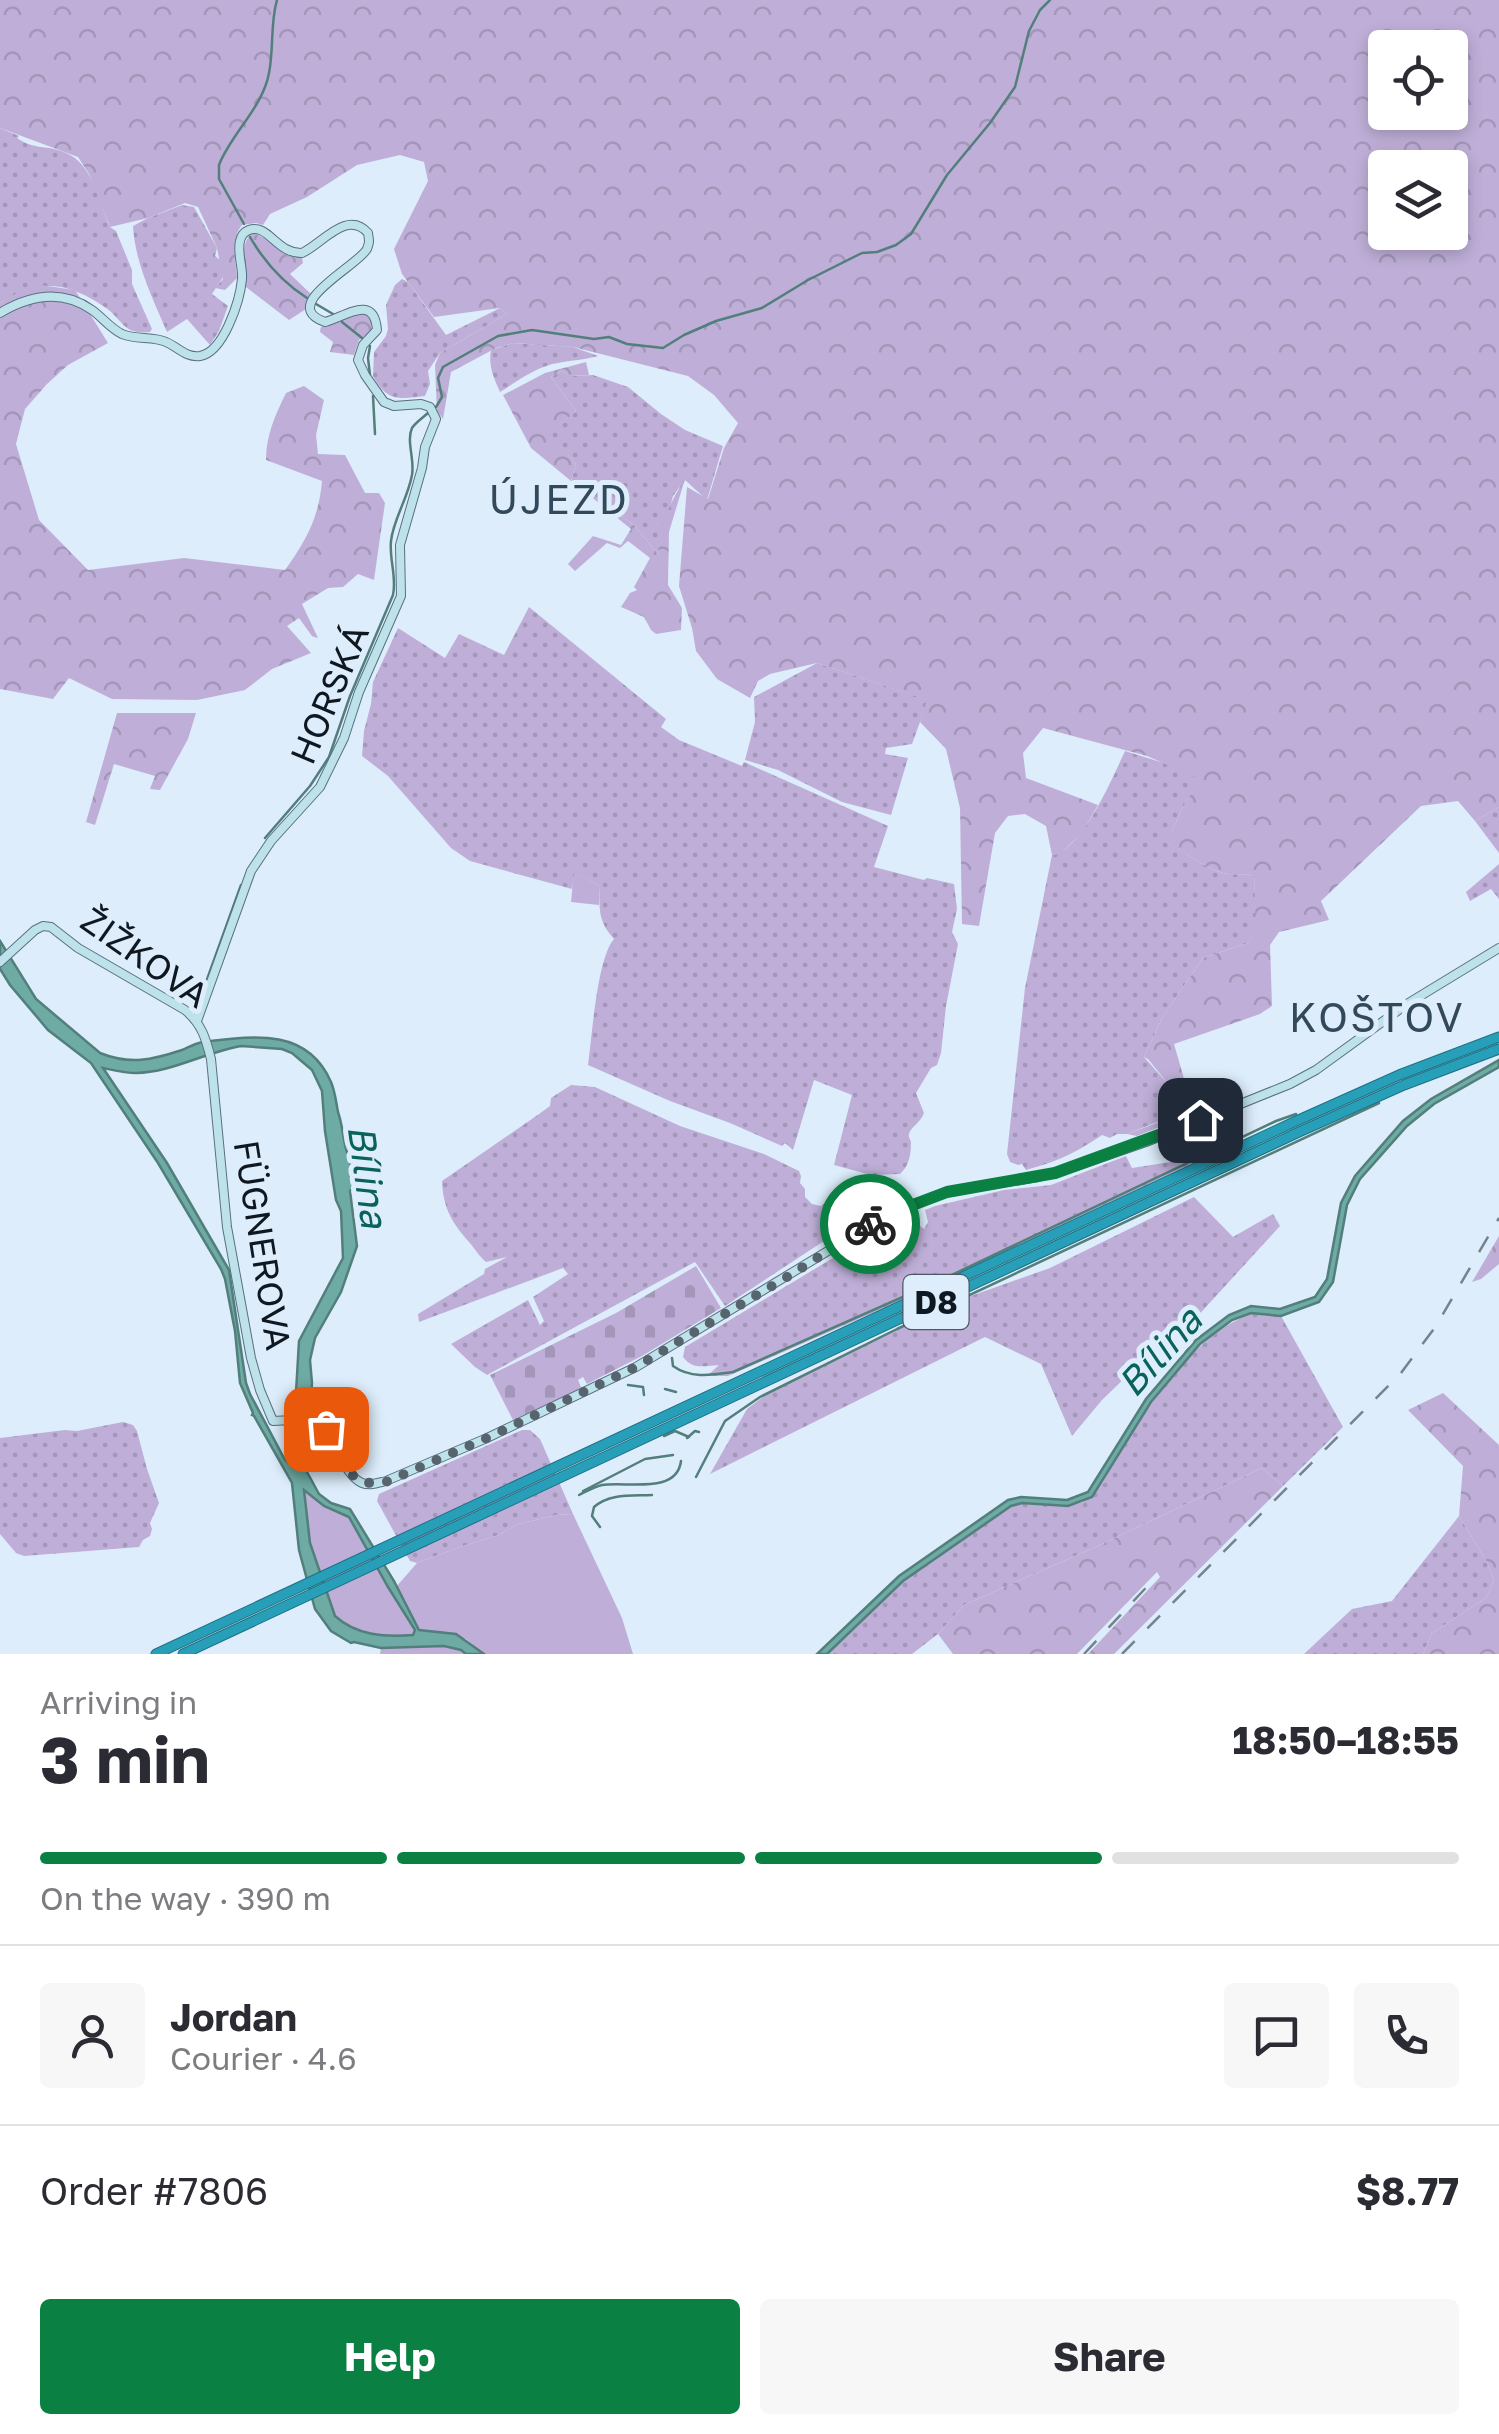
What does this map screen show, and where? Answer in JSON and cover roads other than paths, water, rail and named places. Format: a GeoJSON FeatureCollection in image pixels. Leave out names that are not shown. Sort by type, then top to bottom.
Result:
{"type":"FeatureCollection","features":[{"type":"Feature","properties":{"kind":"highway","name":"D8"},"geometry":{"type":"LineString","coordinates":[[188,1652],[571,1466],[1296,1127],[1399,1075],[1499,1036]]}},
{"type":"Feature","properties":{"kind":"highway","name":"D8"},"geometry":{"type":"LineString","coordinates":[[1296,1127],[1499,1048]]}},
{"type":"Feature","properties":{"kind":"highway","name":"D8"},"geometry":{"type":"LineString","coordinates":[[156,1654],[479,1510]]}},
{"type":"Feature","properties":{"kind":"main road","name":"HORSKÁ"},"geometry":{"type":"LineString","coordinates":[[0,313],[42,296],[71,298],[119,333],[163,340],[187,355],[198,356],[214,350],[224,336],[240,290],[240,245],[246,231],[263,231],[287,251],[302,253],[338,228],[362,226],[369,240],[365,252],[313,296],[310,308],[318,320],[325,322],[354,310],[370,312],[376,318],[376,330],[363,345],[358,360],[372,387],[384,402],[394,406],[421,404],[432,410],[436,424],[400,544],[401,596],[320,787],[271,840],[252,872],[197,1022]]}},
{"type":"Feature","properties":{"kind":"main road","name":"ŽIŽKOVA"},"geometry":{"type":"LineString","coordinates":[[0,962],[38,928],[51,926],[78,948],[185,1010],[206,1037]]}},
{"type":"Feature","properties":{"kind":"main road","name":"FÜGNEROVA"},"geometry":{"type":"LineString","coordinates":[[206,1037],[227,1227],[251,1358],[271,1418],[277,1422],[321,1422],[354,1478],[370,1484],[386,1482],[487,1438],[636,1367],[889,1214],[947,1192],[1055,1173],[1304,1077],[1407,1004],[1499,948]]}},
{"type":"Feature","properties":{"kind":"waterway"},"geometry":{"type":"LineString","coordinates":[[244,224],[219,179],[219,165],[266,85],[277,0]]}},
{"type":"Feature","properties":{"kind":"waterway"},"geometry":{"type":"LineString","coordinates":[[436,407],[442,397],[438,378],[443,367],[498,336],[532,330],[594,339],[609,337],[627,344],[663,348],[716,321],[762,308],[862,253],[896,245],[911,234],[947,175],[1015,87],[1029,31],[1050,0]]}},
{"type":"Feature","properties":{"kind":"waterway"},"geometry":{"type":"LineString","coordinates":[[250,237],[275,271],[307,298]]}},
{"type":"Feature","properties":{"kind":"waterway"},"geometry":{"type":"LineString","coordinates":[[316,304],[333,314]]}},
{"type":"Feature","properties":{"kind":"waterway"},"geometry":{"type":"LineString","coordinates":[[342,322],[362,338]]}},
{"type":"Feature","properties":{"kind":"waterway"},"geometry":{"type":"LineString","coordinates":[[370,346],[370,375]]}},
{"type":"Feature","properties":{"kind":"waterway"},"geometry":{"type":"LineString","coordinates":[[373,396],[375,434]]}},
{"type":"Feature","properties":{"kind":"waterway"},"geometry":{"type":"LineString","coordinates":[[265,838],[310,786],[329,757],[393,595],[391,541],[412,475],[410,433],[429,412]]}},
{"type":"Feature","properties":{"kind":"waterway"},"geometry":{"type":"LineString","coordinates":[[196,1010],[241,885]]}},
{"type":"Feature","properties":{"kind":"waterway"},"geometry":{"type":"LineString","coordinates":[[696,1477],[725,1421],[760,1397],[1379,1103]]}},
{"type":"Feature","properties":{"kind":"waterway"},"geometry":{"type":"LineString","coordinates":[[672,1358],[673,1366],[687,1373],[733,1372],[939,1281],[1296,1114]]}},
{"type":"Feature","properties":{"kind":"waterway"},"geometry":{"type":"LineString","coordinates":[[628,1385],[643,1387],[644,1395]]}},
{"type":"Feature","properties":{"kind":"waterway"},"geometry":{"type":"LineString","coordinates":[[665,1389],[676,1392]]}},
{"type":"Feature","properties":{"kind":"waterway"},"geometry":{"type":"LineString","coordinates":[[664,1436],[675,1431],[689,1437]]}},
{"type":"Feature","properties":{"kind":"waterway"},"geometry":{"type":"LineString","coordinates":[[687,1438],[699,1432]]}},
{"type":"Feature","properties":{"kind":"waterway"},"geometry":{"type":"LineString","coordinates":[[583,1491],[645,1459],[673,1455]]}},
{"type":"Feature","properties":{"kind":"waterway"},"geometry":{"type":"LineString","coordinates":[[579,1495],[602,1485],[661,1482],[677,1472],[681,1461]]}},
{"type":"Feature","properties":{"kind":"waterway"},"geometry":{"type":"LineString","coordinates":[[600,1527],[592,1516],[594,1507],[600,1503],[622,1496],[652,1495]]}},
{"type":"Feature","properties":{"kind":"railway"},"geometry":{"type":"LineString","coordinates":[[1122,1654],[1401,1373],[1436,1326],[1499,1218]]}},
{"type":"Feature","properties":{"kind":"railway"},"geometry":{"type":"LineString","coordinates":[[1084,1654],[1156,1577]]}},
{"type":"Feature","properties":{"kind":"district","name":"ÚJEZD"},"geometry":{"type":"Point","coordinates":[559,499]}},
{"type":"Feature","properties":{"kind":"district","name":"KOŠTOV"},"geometry":{"type":"Point","coordinates":[1377,1017]}},
{"type":"Feature","properties":{"kind":"water label","name":"Bílina"},"geometry":{"type":"Point","coordinates":[369,1176]}},
{"type":"Feature","properties":{"kind":"water label","name":"Bílina"},"geometry":{"type":"Point","coordinates":[1159,1351]}}]}
